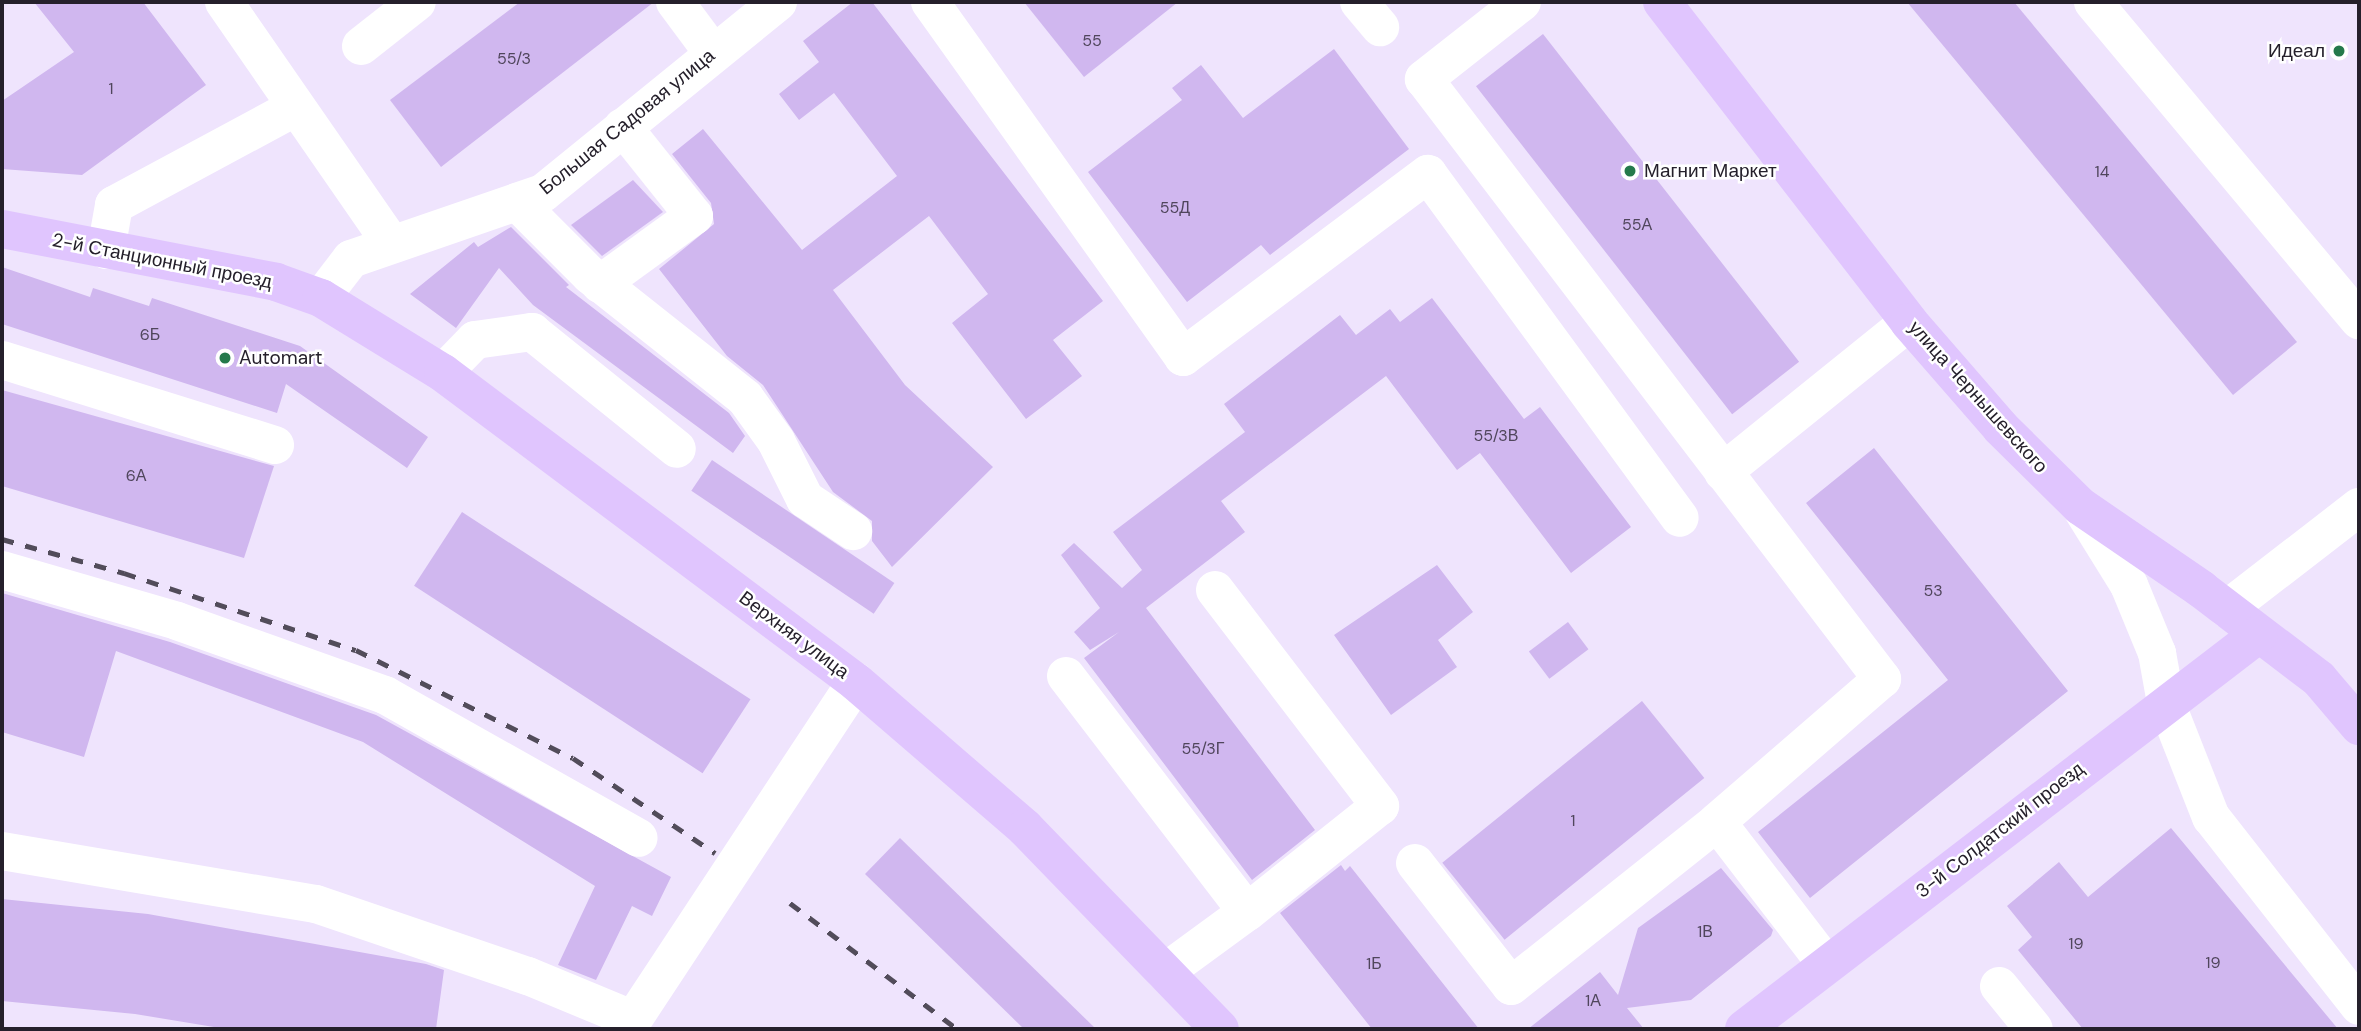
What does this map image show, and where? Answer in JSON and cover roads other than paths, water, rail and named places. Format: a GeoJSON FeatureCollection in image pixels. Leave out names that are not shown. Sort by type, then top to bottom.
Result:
{"type":"FeatureCollection","features":[{"type":"Feature","properties":{"kind":"main road","name":"улица Чернышевского"},"geometry":{"type":"LineString","coordinates":[[1662,2],[1909,322],[2001,428],[2080,506],[2227,608],[2319,680],[2359,726]]}},
{"type":"Feature","properties":{"kind":"main road","name":"2-й Станционный проезд"},"geometry":{"type":"LineString","coordinates":[[2,229],[276,282],[321,298]]}},
{"type":"Feature","properties":{"kind":"main road","name":"Верхняя улица"},"geometry":{"type":"LineString","coordinates":[[321,298],[443,373],[856,682],[1025,828],[1220,1029]]}},
{"type":"Feature","properties":{"kind":"main road","name":"3-й Солдатский проезд"},"geometry":{"type":"LineString","coordinates":[[1744,1029],[2166,703],[2259,635]]}},
{"type":"Feature","properties":{"kind":"street"},"geometry":{"type":"LineString","coordinates":[[224,2],[293,108],[391,243]]}},
{"type":"Feature","properties":{"kind":"street"},"geometry":{"type":"LineString","coordinates":[[361,46],[417,2]]}},
{"type":"Feature","properties":{"kind":"street"},"geometry":{"type":"LineString","coordinates":[[675,2],[713,53]]}},
{"type":"Feature","properties":{"kind":"street","name":"Большая Садовая улица"},"geometry":{"type":"LineString","coordinates":[[321,298],[351,259],[391,243],[543,193],[778,2]]}},
{"type":"Feature","properties":{"kind":"street"},"geometry":{"type":"LineString","coordinates":[[930,2],[1183,357],[1428,174],[1680,518]]}},
{"type":"Feature","properties":{"kind":"street"},"geometry":{"type":"LineString","coordinates":[[1415,863],[1511,986],[1717,822],[1882,678],[1423,79],[1522,2]]}},
{"type":"Feature","properties":{"kind":"street"},"geometry":{"type":"LineString","coordinates":[[2092,2],[2359,320]]}},
{"type":"Feature","properties":{"kind":"street"},"geometry":{"type":"LineString","coordinates":[[106,250],[114,205],[293,108]]}},
{"type":"Feature","properties":{"kind":"street"},"geometry":{"type":"LineString","coordinates":[[600,284],[694,215],[623,127]]}},
{"type":"Feature","properties":{"kind":"street"},"geometry":{"type":"LineString","coordinates":[[517,202],[600,284],[745,398],[776,441],[805,499],[853,531]]}},
{"type":"Feature","properties":{"kind":"street"},"geometry":{"type":"LineString","coordinates":[[1723,472],[1909,322]]}},
{"type":"Feature","properties":{"kind":"street"},"geometry":{"type":"LineString","coordinates":[[443,373],[475,340],[532,332],[677,449]]}},
{"type":"Feature","properties":{"kind":"street"},"geometry":{"type":"LineString","coordinates":[[2,360],[275,445]]}},
{"type":"Feature","properties":{"kind":"street"},"geometry":{"type":"LineString","coordinates":[[2080,506],[2129,585],[2157,653],[2166,703],[2211,817],[2359,1006]]}},
{"type":"Feature","properties":{"kind":"street"},"geometry":{"type":"LineString","coordinates":[[2227,608],[2359,507]]}},
{"type":"Feature","properties":{"kind":"street"},"geometry":{"type":"LineString","coordinates":[[2,569],[177,621],[385,695],[639,838]]}},
{"type":"Feature","properties":{"kind":"street"},"geometry":{"type":"LineString","coordinates":[[1165,972],[1247,912],[1380,806],[1215,590]]}},
{"type":"Feature","properties":{"kind":"street"},"geometry":{"type":"LineString","coordinates":[[1066,676],[1247,912]]}},
{"type":"Feature","properties":{"kind":"street"},"geometry":{"type":"LineString","coordinates":[[2,852],[316,904],[528,976],[630,1024],[856,682]]}},
{"type":"Feature","properties":{"kind":"street"},"geometry":{"type":"LineString","coordinates":[[1717,822],[1826,964]]}},
{"type":"Feature","properties":{"kind":"street"},"geometry":{"type":"LineString","coordinates":[[1999,986],[2035,1029]]}},
{"type":"Feature","properties":{"kind":"railway"},"geometry":{"type":"LineString","coordinates":[[2,539],[124,573],[356,650],[573,758],[715,853]]}},
{"type":"Feature","properties":{"kind":"railway"},"geometry":{"type":"LineString","coordinates":[[790,903],[957,1029]]}},
{"type":"Feature","properties":{"kind":"place","name":"Идеал"},"geometry":{"type":"Point","coordinates":[2339,51]}},
{"type":"Feature","properties":{"kind":"place","name":"Магнит Маркет"},"geometry":{"type":"Point","coordinates":[1630,171]}},
{"type":"Feature","properties":{"kind":"place","name":"Automart"},"geometry":{"type":"Point","coordinates":[225,358]}}]}
